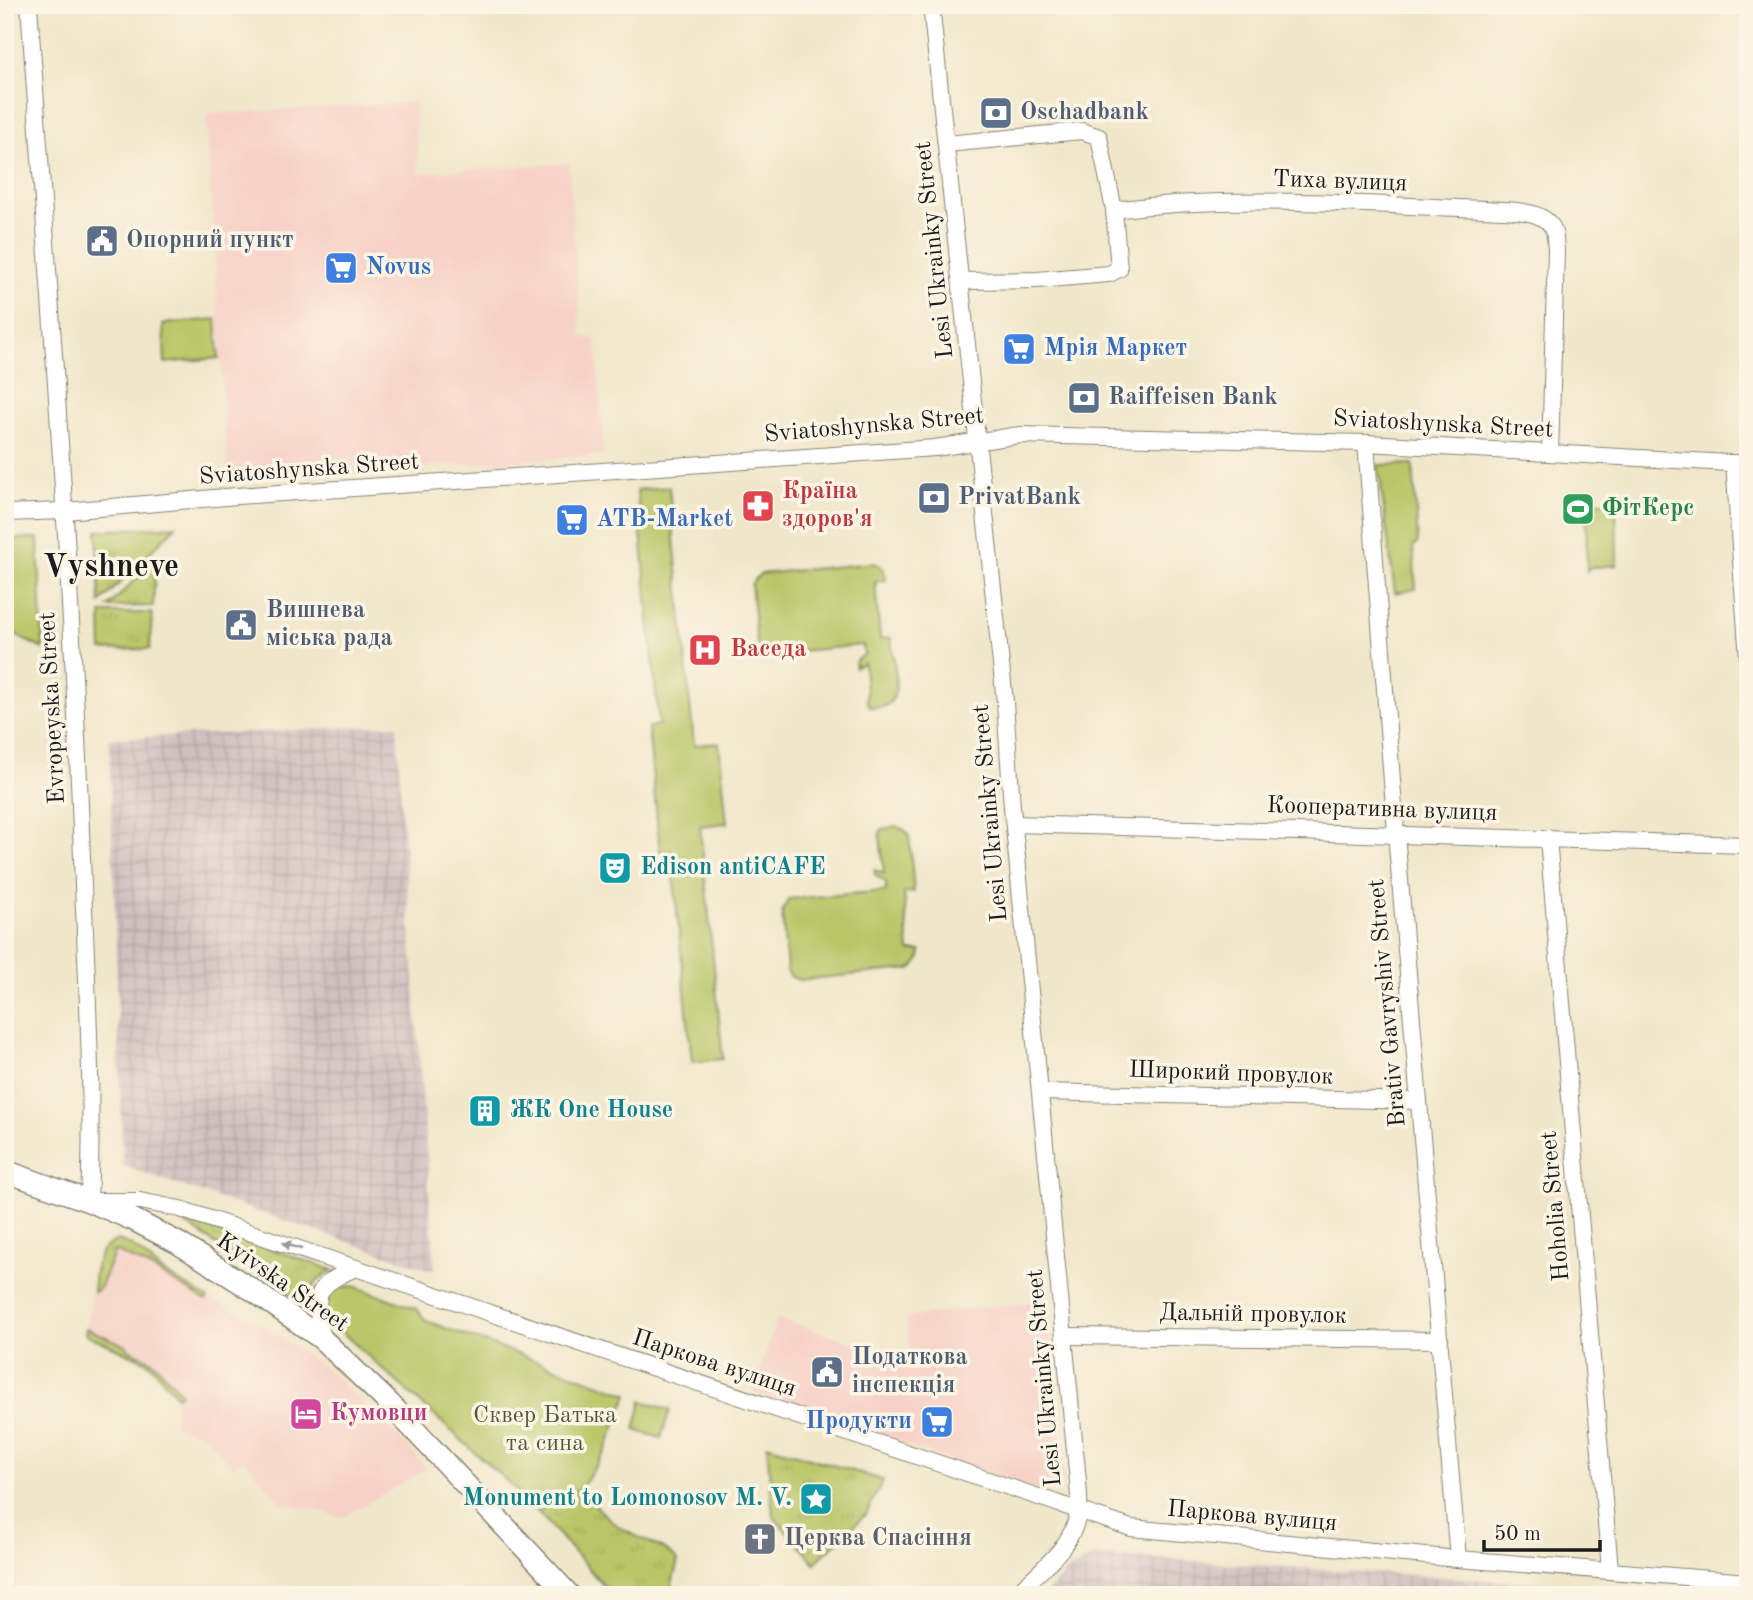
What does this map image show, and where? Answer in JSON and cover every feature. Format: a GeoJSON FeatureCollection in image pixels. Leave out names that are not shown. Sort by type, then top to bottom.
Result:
{"type":"FeatureCollection","features":[{"type":"Feature","properties":{"kind":"main road","name":"Kyivska Street"},"geometry":{"type":"LineString","coordinates":[[5,1171],[89,1201],[178,1243],[251,1289],[322,1339],[408,1423],[569,1595]]}},
{"type":"Feature","properties":{"kind":"street","name":"Evropeyska Street"},"geometry":{"type":"LineString","coordinates":[[29,5],[76,700],[87,999],[91,1163],[89,1201]]}},
{"type":"Feature","properties":{"kind":"street","name":"Lesi Ukrainky Street"},"geometry":{"type":"LineString","coordinates":[[931,5],[1005,702],[1014,824],[1065,1336],[1079,1510],[1070,1535],[1059,1552],[1015,1595]]}},
{"type":"Feature","properties":{"kind":"street"},"geometry":{"type":"LineString","coordinates":[[946,144],[1082,131],[1099,137],[1114,210],[1119,269],[1109,274],[962,281]]}},
{"type":"Feature","properties":{"kind":"street","name":"Тиха вулиця"},"geometry":{"type":"LineString","coordinates":[[1114,210],[1168,203],[1236,201],[1486,209],[1521,212],[1545,220],[1552,226],[1556,250],[1550,453]]}},
{"type":"Feature","properties":{"kind":"street","name":"Sviatoshynska Street"},"geometry":{"type":"LineString","coordinates":[[5,513],[65,511],[236,496],[935,448],[1020,435],[1366,443],[1741,464]]}},
{"type":"Feature","properties":{"kind":"street","name":"Brativ Gavryshiv Street"},"geometry":{"type":"LineString","coordinates":[[1366,443],[1396,833],[1458,1559]]}},
{"type":"Feature","properties":{"kind":"street"},"geometry":{"type":"LineString","coordinates":[[1741,464],[1748,659]]}},
{"type":"Feature","properties":{"kind":"street","name":"Кооперативна вулиця"},"geometry":{"type":"LineString","coordinates":[[1014,824],[1748,845]]}},
{"type":"Feature","properties":{"kind":"street","name":"Hoholia Street"},"geometry":{"type":"LineString","coordinates":[[1548,838],[1610,1570]]}},
{"type":"Feature","properties":{"kind":"street","name":"Широкий провулок"},"geometry":{"type":"LineString","coordinates":[[1041,1092],[1419,1101]]}},
{"type":"Feature","properties":{"kind":"street","name":"Паркова вулиця"},"geometry":{"type":"LineString","coordinates":[[89,1201],[140,1202],[180,1209],[1130,1528],[1458,1559],[1748,1582]]}},
{"type":"Feature","properties":{"kind":"street"},"geometry":{"type":"LineString","coordinates":[[322,1339],[316,1301],[323,1286],[332,1278],[356,1268]]}},
{"type":"Feature","properties":{"kind":"street","name":"Дальній провулок"},"geometry":{"type":"LineString","coordinates":[[1065,1336],[1440,1340]]}},
{"type":"Feature","properties":{"kind":"shaded area"},"geometry":{"type":"Polygon","coordinates":[[[414,103],[419,173],[569,163],[581,336],[596,339],[604,455],[228,480],[206,114],[414,103]]]}},
{"type":"Feature","properties":{"kind":"shaded area"},"geometry":{"type":"Polygon","coordinates":[[[397,725],[435,1271],[123,1166],[109,739],[397,725]]]}},
{"type":"Feature","properties":{"kind":"shaded area"},"geometry":{"type":"Polygon","coordinates":[[[118,1240],[131,1245],[166,1274],[256,1321],[322,1366],[395,1433],[427,1469],[342,1518],[314,1509],[282,1504],[244,1459],[232,1468],[206,1436],[175,1426],[176,1396],[149,1363],[85,1334],[98,1257],[107,1244],[118,1240]]]}},
{"type":"Feature","properties":{"kind":"shaded area"},"geometry":{"type":"Polygon","coordinates":[[[1048,1300],[1064,1478],[1059,1489],[1050,1492],[753,1393],[777,1318],[910,1361],[906,1317],[1048,1300]]]}},
{"type":"Feature","properties":{"kind":"shaded area"},"geometry":{"type":"Polygon","coordinates":[[[1095,1555],[1722,1595],[1043,1595],[1069,1570],[1095,1555]]]}},
{"type":"Feature","properties":{"kind":"green space"},"geometry":{"type":"Polygon","coordinates":[[[216,319],[219,358],[165,363],[163,324],[216,319]]]}},
{"type":"Feature","properties":{"kind":"green space"},"geometry":{"type":"Polygon","coordinates":[[[1413,464],[1418,542],[1413,547],[1416,589],[1395,593],[1378,465],[1413,464]]]}},
{"type":"Feature","properties":{"kind":"green space"},"geometry":{"type":"Polygon","coordinates":[[[669,487],[694,745],[719,743],[727,823],[700,826],[723,1059],[692,1062],[671,851],[660,852],[648,727],[659,725],[637,490],[669,487]]]}},
{"type":"Feature","properties":{"kind":"green space"},"geometry":{"type":"Polygon","coordinates":[[[1586,502],[1616,502],[1617,565],[1588,568],[1587,572],[1586,502]]]}},
{"type":"Feature","properties":{"kind":"green space"},"geometry":{"type":"Polygon","coordinates":[[[176,526],[100,603],[97,531],[176,526]]]}},
{"type":"Feature","properties":{"kind":"green space"},"geometry":{"type":"Polygon","coordinates":[[[38,538],[43,649],[5,630],[5,539],[38,538]]]}},
{"type":"Feature","properties":{"kind":"green space"},"geometry":{"type":"Polygon","coordinates":[[[156,559],[153,606],[108,607],[156,559]]]}},
{"type":"Feature","properties":{"kind":"green space"},"geometry":{"type":"Polygon","coordinates":[[[873,563],[883,569],[886,580],[875,582],[880,639],[891,638],[896,684],[895,694],[890,702],[871,707],[867,702],[864,663],[855,667],[856,660],[864,655],[863,645],[768,654],[763,652],[757,645],[751,584],[760,574],[873,563]]]}},
{"type":"Feature","properties":{"kind":"green space"},"geometry":{"type":"Polygon","coordinates":[[[101,613],[152,613],[150,649],[102,650],[101,613]]]}},
{"type":"Feature","properties":{"kind":"green space"},"geometry":{"type":"Polygon","coordinates":[[[896,826],[906,831],[909,836],[914,892],[904,893],[909,951],[921,951],[918,962],[910,969],[799,980],[791,977],[787,971],[782,911],[789,899],[886,891],[886,882],[875,875],[874,870],[884,873],[881,830],[896,826]]]}},
{"type":"Feature","properties":{"kind":"green space"},"geometry":{"type":"Polygon","coordinates":[[[174,1216],[333,1270],[315,1284],[306,1306],[174,1216]]]}},
{"type":"Feature","properties":{"kind":"green space"},"geometry":{"type":"Polygon","coordinates":[[[118,1240],[131,1245],[166,1274],[208,1298],[206,1301],[149,1267],[115,1251],[99,1289],[93,1292],[95,1268],[100,1254],[118,1240]]]}},
{"type":"Feature","properties":{"kind":"green space","name":"Сквер Батька та сина"},"geometry":{"type":"Polygon","coordinates":[[[354,1286],[417,1309],[426,1321],[628,1394],[605,1452],[582,1487],[538,1512],[335,1326],[324,1309],[327,1297],[333,1290],[354,1286]]]}},
{"type":"Feature","properties":{"kind":"green space"},"geometry":{"type":"Polygon","coordinates":[[[86,1328],[127,1346],[154,1362],[181,1393],[177,1396],[149,1363],[85,1334],[86,1328]]]}},
{"type":"Feature","properties":{"kind":"green space"},"geometry":{"type":"Polygon","coordinates":[[[642,1401],[670,1410],[661,1438],[635,1430],[642,1401]]]}},
{"type":"Feature","properties":{"kind":"green space"},"geometry":{"type":"Polygon","coordinates":[[[767,1445],[883,1480],[867,1513],[815,1563],[773,1516],[767,1445]]]}},
{"type":"Feature","properties":{"kind":"green space"},"geometry":{"type":"Polygon","coordinates":[[[582,1487],[609,1519],[630,1533],[662,1548],[678,1561],[669,1595],[612,1595],[538,1512],[582,1487]]]}},
{"type":"Feature","properties":{"kind":"place","name":"Oschadbank"},"geometry":{"type":"Point","coordinates":[996,113]}},
{"type":"Feature","properties":{"kind":"place","name":"Опорний пункт"},"geometry":{"type":"Point","coordinates":[102,241]}},
{"type":"Feature","properties":{"kind":"place","name":"Novus"},"geometry":{"type":"Point","coordinates":[341,268]}},
{"type":"Feature","properties":{"kind":"place","name":"Мрія Маркет"},"geometry":{"type":"Point","coordinates":[1019,349]}},
{"type":"Feature","properties":{"kind":"place","name":"Raiffeisen Bank"},"geometry":{"type":"Point","coordinates":[1084,398]}},
{"type":"Feature","properties":{"kind":"place","name":"PrivatBank"},"geometry":{"type":"Point","coordinates":[934,498]}},
{"type":"Feature","properties":{"kind":"place","name":"Країна здоров'я"},"geometry":{"type":"Point","coordinates":[758,506]}},
{"type":"Feature","properties":{"kind":"place","name":"ФітКерс"},"geometry":{"type":"Point","coordinates":[1578,509]}},
{"type":"Feature","properties":{"kind":"place","name":"ATB-Market"},"geometry":{"type":"Point","coordinates":[572,520]}},
{"type":"Feature","properties":{"kind":"place","name":"Вишнева міська рада"},"geometry":{"type":"Point","coordinates":[241,625]}},
{"type":"Feature","properties":{"kind":"place","name":"Васеда"},"geometry":{"type":"Point","coordinates":[705,650]}},
{"type":"Feature","properties":{"kind":"place","name":"Edison antiCAFE"},"geometry":{"type":"Point","coordinates":[615,868]}},
{"type":"Feature","properties":{"kind":"place","name":"ЖК One House"},"geometry":{"type":"Point","coordinates":[485,1111]}},
{"type":"Feature","properties":{"kind":"place","name":"Податкова інспекція"},"geometry":{"type":"Point","coordinates":[827,1372]}},
{"type":"Feature","properties":{"kind":"place","name":"Кумовци"},"geometry":{"type":"Point","coordinates":[306,1414]}},
{"type":"Feature","properties":{"kind":"place","name":"Продукти"},"geometry":{"type":"Point","coordinates":[937,1422]}},
{"type":"Feature","properties":{"kind":"place","name":"Monument to Lomonosov M. V."},"geometry":{"type":"Point","coordinates":[816,1499]}},
{"type":"Feature","properties":{"kind":"place","name":"Церква Спасіння"},"geometry":{"type":"Point","coordinates":[760,1539]}},
{"type":"Feature","properties":{"kind":"district","name":"Vyshneve"},"geometry":{"type":"Point","coordinates":[111,568]}}]}
